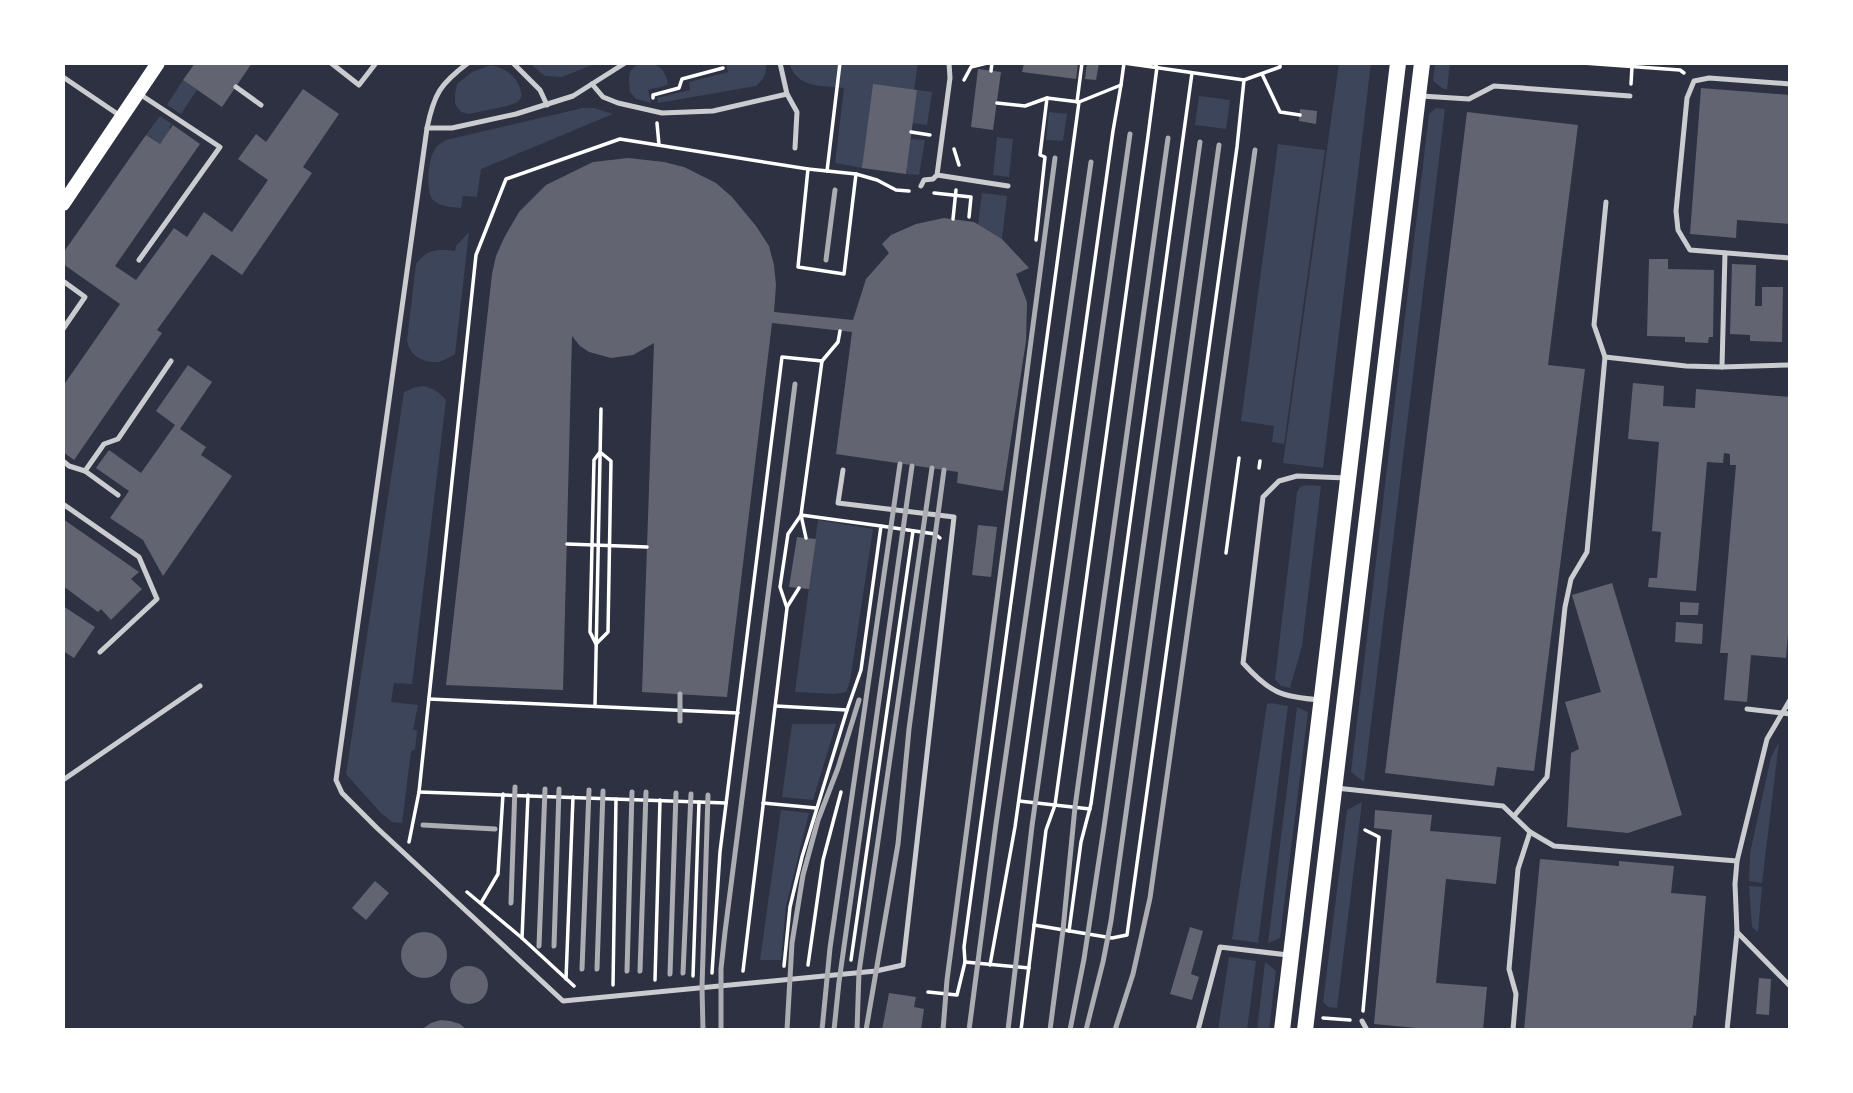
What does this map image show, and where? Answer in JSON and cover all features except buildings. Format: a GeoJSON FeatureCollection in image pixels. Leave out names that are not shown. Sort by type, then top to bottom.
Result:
{"type":"FeatureCollection","features":[{"type":"Feature","properties":{"kind":"main road"},"geometry":{"type":"LineString","coordinates":[[63,204],[158,63]]}},
{"type":"Feature","properties":{"kind":"main road"},"geometry":{"type":"LineString","coordinates":[[1282,1030],[1398,63]]}},
{"type":"Feature","properties":{"kind":"main road"},"geometry":{"type":"LineString","coordinates":[[1306,1023],[1422,63]]}},
{"type":"Feature","properties":{"kind":"lane"},"geometry":{"type":"LineString","coordinates":[[331,63],[359,85],[376,63]]}},
{"type":"Feature","properties":{"kind":"lane"},"geometry":{"type":"LineString","coordinates":[[468,63],[452,75],[439,90],[427,128],[336,780],[342,793],[563,1001],[876,971],[903,965],[954,517],[838,503],[843,470]]}},
{"type":"Feature","properties":{"kind":"lane"},"geometry":{"type":"LineString","coordinates":[[513,63],[540,90],[547,105]]}},
{"type":"Feature","properties":{"kind":"lane"},"geometry":{"type":"LineString","coordinates":[[427,128],[452,128],[547,105],[573,96],[625,63]]}},
{"type":"Feature","properties":{"kind":"lane"},"geometry":{"type":"LineString","coordinates":[[779,63],[787,94],[797,112],[795,148]]}},
{"type":"Feature","properties":{"kind":"lane"},"geometry":{"type":"LineString","coordinates":[[920,189],[924,180],[933,179],[937,175],[950,78],[949,63]]}},
{"type":"Feature","properties":{"kind":"lane"},"geometry":{"type":"LineString","coordinates":[[63,77],[122,117]]}},
{"type":"Feature","properties":{"kind":"lane"},"geometry":{"type":"LineString","coordinates":[[1790,84],[1709,78],[1694,81],[1687,98],[1676,211],[1678,230],[1690,250],[1790,258]]}},
{"type":"Feature","properties":{"kind":"lane"},"geometry":{"type":"LineString","coordinates":[[592,84],[603,97],[656,112],[713,111],[787,94]]}},
{"type":"Feature","properties":{"kind":"lane"},"geometry":{"type":"LineString","coordinates":[[1418,96],[1469,99],[1494,86],[1630,96]]}},
{"type":"Feature","properties":{"kind":"lane"},"geometry":{"type":"LineString","coordinates":[[236,87],[261,105]]}},
{"type":"Feature","properties":{"kind":"lane"},"geometry":{"type":"LineString","coordinates":[[138,93],[220,147],[139,260]]}},
{"type":"Feature","properties":{"kind":"lane"},"geometry":{"type":"LineString","coordinates":[[937,175],[1008,186]]}},
{"type":"Feature","properties":{"kind":"lane"},"geometry":{"type":"LineString","coordinates":[[1514,816],[1547,777],[1565,607],[1571,579],[1587,552],[1605,356],[1594,325],[1605,202]]}},
{"type":"Feature","properties":{"kind":"lane"},"geometry":{"type":"LineString","coordinates":[[1722,368],[1725,253]]}},
{"type":"Feature","properties":{"kind":"lane"},"geometry":{"type":"LineString","coordinates":[[63,281],[85,297],[63,329]]}},
{"type":"Feature","properties":{"kind":"lane"},"geometry":{"type":"LineString","coordinates":[[1605,356],[1722,368],[1790,365]]}},
{"type":"Feature","properties":{"kind":"lane"},"geometry":{"type":"LineString","coordinates":[[85,471],[104,443],[118,439],[171,361]]}},
{"type":"Feature","properties":{"kind":"lane"},"geometry":{"type":"LineString","coordinates":[[63,461],[85,471],[118,495]]}},
{"type":"Feature","properties":{"kind":"lane"},"geometry":{"type":"LineString","coordinates":[[1323,700],[1293,698],[1271,689],[1260,682],[1243,663],[1263,497],[1279,481],[1297,476],[1349,479]]}},
{"type":"Feature","properties":{"kind":"lane"},"geometry":{"type":"LineString","coordinates":[[63,504],[139,557],[157,598],[100,652]]}},
{"type":"Feature","properties":{"kind":"lane"},"geometry":{"type":"LineString","coordinates":[[63,780],[200,685]]}},
{"type":"Feature","properties":{"kind":"lane"},"geometry":{"type":"LineString","coordinates":[[1727,1030],[1737,932],[1737,861],[1767,739],[1790,700]]}},
{"type":"Feature","properties":{"kind":"lane"},"geometry":{"type":"LineString","coordinates":[[1748,709],[1790,714]]}},
{"type":"Feature","properties":{"kind":"lane"},"geometry":{"type":"LineString","coordinates":[[1336,788],[1503,806],[1530,832],[1555,846],[1737,861]]}},
{"type":"Feature","properties":{"kind":"lane"},"geometry":{"type":"LineString","coordinates":[[1513,1030],[1516,994],[1509,970],[1510,957],[1518,869],[1530,832]]}},
{"type":"Feature","properties":{"kind":"lane"},"geometry":{"type":"LineString","coordinates":[[1737,932],[1789,984]]}},
{"type":"Feature","properties":{"kind":"lane"},"geometry":{"type":"LineString","coordinates":[[1198,1030],[1220,947],[1291,955]]}},
{"type":"Feature","properties":{"kind":"lane"},"geometry":{"type":"LineString","coordinates":[[1362,1021],[1367,1030]]}},
{"type":"Feature","properties":{"kind":"path"},"geometry":{"type":"LineString","coordinates":[[827,171],[840,63]]}},
{"type":"Feature","properties":{"kind":"path"},"geometry":{"type":"LineString","coordinates":[[960,86],[971,67],[990,63],[991,71]]}},
{"type":"Feature","properties":{"kind":"path"},"geometry":{"type":"LineString","coordinates":[[928,992],[957,995],[965,962],[967,919],[1082,63]]}},
{"type":"Feature","properties":{"kind":"path"},"geometry":{"type":"LineString","coordinates":[[990,965],[1018,800],[1124,63],[1155,65],[1244,80],[1280,67],[1280,63]]}},
{"type":"Feature","properties":{"kind":"path"},"geometry":{"type":"LineString","coordinates":[[1583,63],[1680,70],[1694,81]]}},
{"type":"Feature","properties":{"kind":"path"},"geometry":{"type":"LineString","coordinates":[[1021,1030],[1046,830],[1055,805],[1155,65]]}},
{"type":"Feature","properties":{"kind":"path"},"geometry":{"type":"LineString","coordinates":[[659,145],[653,95],[678,88],[682,79],[723,68]]}},
{"type":"Feature","properties":{"kind":"path"},"geometry":{"type":"LineString","coordinates":[[1069,931],[1081,842],[1090,809],[1192,73]]}},
{"type":"Feature","properties":{"kind":"path"},"geometry":{"type":"LineString","coordinates":[[1262,74],[1280,112],[1300,115]]}},
{"type":"Feature","properties":{"kind":"path"},"geometry":{"type":"LineString","coordinates":[[1034,925],[1112,938],[1127,935],[1237,147],[1244,80]]}},
{"type":"Feature","properties":{"kind":"path"},"geometry":{"type":"LineString","coordinates":[[997,103],[1025,106],[1047,98],[1078,102],[1121,85]]}},
{"type":"Feature","properties":{"kind":"path"},"geometry":{"type":"LineString","coordinates":[[1036,240],[1045,157],[1041,155],[1047,98]]}},
{"type":"Feature","properties":{"kind":"path"},"geometry":{"type":"LineString","coordinates":[[405,854],[419,792],[477,255],[506,179],[620,139],[856,174],[877,180],[896,190],[920,189],[971,197],[969,217]]}},
{"type":"Feature","properties":{"kind":"path"},"geometry":{"type":"LineString","coordinates":[[953,144],[959,164],[953,219]]}},
{"type":"Feature","properties":{"kind":"path"},"geometry":{"type":"LineString","coordinates":[[808,169],[798,267],[845,274],[856,174]]}},
{"type":"Feature","properties":{"kind":"path"},"geometry":{"type":"LineString","coordinates":[[806,538],[801,516],[822,361],[838,342],[840,331]]}},
{"type":"Feature","properties":{"kind":"path"},"geometry":{"type":"LineString","coordinates":[[712,973],[720,852],[782,357],[822,361]]}},
{"type":"Feature","properties":{"kind":"path"},"geometry":{"type":"LineString","coordinates":[[595,706],[601,409]]}},
{"type":"Feature","properties":{"kind":"path"},"geometry":{"type":"LineString","coordinates":[[596,644],[608,632],[611,461],[600,452]]}},
{"type":"Feature","properties":{"kind":"path"},"geometry":{"type":"LineString","coordinates":[[596,644],[590,632],[590,619],[594,460],[600,452]]}},
{"type":"Feature","properties":{"kind":"path"},"geometry":{"type":"LineString","coordinates":[[1226,553],[1239,458]]}},
{"type":"Feature","properties":{"kind":"path"},"geometry":{"type":"LineString","coordinates":[[1259,468],[1261,461]]}},
{"type":"Feature","properties":{"kind":"path"},"geometry":{"type":"LineString","coordinates":[[801,516],[935,534],[940,538],[940,547]]}},
{"type":"Feature","properties":{"kind":"path"},"geometry":{"type":"LineString","coordinates":[[787,608],[780,587],[788,534],[801,516]]}},
{"type":"Feature","properties":{"kind":"path"},"geometry":{"type":"LineString","coordinates":[[789,967],[784,968],[790,907],[816,808],[861,670],[881,526]]}},
{"type":"Feature","properties":{"kind":"path"},"geometry":{"type":"LineString","coordinates":[[851,960],[913,531]]}},
{"type":"Feature","properties":{"kind":"path"},"geometry":{"type":"LineString","coordinates":[[567,544],[647,547]]}},
{"type":"Feature","properties":{"kind":"path"},"geometry":{"type":"LineString","coordinates":[[743,971],[787,608],[799,588]]}},
{"type":"Feature","properties":{"kind":"path"},"geometry":{"type":"LineString","coordinates":[[428,699],[738,713]]}},
{"type":"Feature","properties":{"kind":"path"},"geometry":{"type":"LineString","coordinates":[[776,706],[847,710]]}},
{"type":"Feature","properties":{"kind":"path"},"geometry":{"type":"LineString","coordinates":[[419,792],[726,803]]}},
{"type":"Feature","properties":{"kind":"path"},"geometry":{"type":"LineString","coordinates":[[808,965],[823,860],[841,792]]}},
{"type":"Feature","properties":{"kind":"path"},"geometry":{"type":"LineString","coordinates":[[481,903],[498,874],[503,794]]}},
{"type":"Feature","properties":{"kind":"path"},"geometry":{"type":"LineString","coordinates":[[522,938],[528,795]]}},
{"type":"Feature","properties":{"kind":"path"},"geometry":{"type":"LineString","coordinates":[[566,979],[573,797]]}},
{"type":"Feature","properties":{"kind":"path"},"geometry":{"type":"LineString","coordinates":[[616,799],[613,985],[623,984]]}},
{"type":"Feature","properties":{"kind":"path"},"geometry":{"type":"LineString","coordinates":[[644,981],[655,980],[660,800]]}},
{"type":"Feature","properties":{"kind":"path"},"geometry":{"type":"LineString","coordinates":[[1018,800],[1090,809]]}},
{"type":"Feature","properties":{"kind":"path"},"geometry":{"type":"LineString","coordinates":[[699,802],[693,976],[721,972]]}},
{"type":"Feature","properties":{"kind":"path"},"geometry":{"type":"LineString","coordinates":[[763,803],[816,808]]}},
{"type":"Feature","properties":{"kind":"path"},"geometry":{"type":"LineString","coordinates":[[1306,1023],[1362,1021],[1379,837],[1364,830]]}},
{"type":"Feature","properties":{"kind":"path"},"geometry":{"type":"LineString","coordinates":[[460,886],[576,988]]}},
{"type":"Feature","properties":{"kind":"path"},"geometry":{"type":"LineString","coordinates":[[842,961],[861,959]]}},
{"type":"Feature","properties":{"kind":"path"},"geometry":{"type":"LineString","coordinates":[[965,962],[1029,968]]}},
{"type":"Feature","properties":{"kind":"path"},"geometry":{"type":"LineString","coordinates":[[799,966],[819,964]]}},
{"type":"Feature","properties":{"kind":"shaded area"},"geometry":{"type":"Polygon","coordinates":[[[529,63],[597,63],[562,77],[545,76],[529,63]]]}},
{"type":"Feature","properties":{"kind":"shaded area"},"geometry":{"type":"Polygon","coordinates":[[[640,63],[660,67],[667,79],[668,85],[648,90],[651,103],[636,99],[630,92],[630,72],[640,63]]]}},
{"type":"Feature","properties":{"kind":"shaded area"},"geometry":{"type":"Polygon","coordinates":[[[726,63],[766,63],[763,79],[756,86],[658,103],[657,98],[690,90],[689,82],[728,72],[726,63]]]}},
{"type":"Feature","properties":{"kind":"shaded area"},"geometry":{"type":"Polygon","coordinates":[[[789,63],[918,63],[914,90],[862,168],[835,163],[844,88],[804,82],[789,63]]]}},
{"type":"Feature","properties":{"kind":"shaded area"},"geometry":{"type":"Polygon","coordinates":[[[1339,63],[1371,63],[1323,468],[1283,463],[1339,63]]]}},
{"type":"Feature","properties":{"kind":"shaded area"},"geometry":{"type":"Polygon","coordinates":[[[1435,63],[1450,63],[1447,90],[1433,81],[1435,63]]]}},
{"type":"Feature","properties":{"kind":"shaded area"},"geometry":{"type":"Polygon","coordinates":[[[491,65],[512,75],[522,96],[518,102],[507,106],[469,114],[461,112],[455,104],[457,84],[472,72],[491,65]]]}},
{"type":"Feature","properties":{"kind":"shaded area"},"geometry":{"type":"Polygon","coordinates":[[[183,80],[197,90],[181,114],[167,105],[183,80]]]}},
{"type":"Feature","properties":{"kind":"shaded area"},"geometry":{"type":"Polygon","coordinates":[[[917,90],[932,92],[927,125],[912,123],[917,90]]]}},
{"type":"Feature","properties":{"kind":"shaded area"},"geometry":{"type":"Polygon","coordinates":[[[1199,96],[1230,100],[1226,129],[1195,125],[1199,96]]]}},
{"type":"Feature","properties":{"kind":"shaded area"},"geometry":{"type":"Polygon","coordinates":[[[583,108],[594,108],[613,114],[481,169],[477,197],[463,196],[461,208],[440,204],[431,197],[428,184],[430,162],[436,148],[446,140],[583,108]]]}},
{"type":"Feature","properties":{"kind":"shaded area"},"geometry":{"type":"Polygon","coordinates":[[[1436,108],[1445,109],[1364,782],[1351,772],[1429,114],[1436,108]]]}},
{"type":"Feature","properties":{"kind":"shaded area"},"geometry":{"type":"Polygon","coordinates":[[[1049,112],[1067,114],[1063,141],[1046,140],[1049,112]]]}},
{"type":"Feature","properties":{"kind":"shaded area"},"geometry":{"type":"Polygon","coordinates":[[[160,116],[172,124],[160,144],[146,135],[160,116]]]}},
{"type":"Feature","properties":{"kind":"shaded area"},"geometry":{"type":"Polygon","coordinates":[[[997,137],[1013,139],[1009,177],[993,175],[997,137]]]}},
{"type":"Feature","properties":{"kind":"shaded area"},"geometry":{"type":"Polygon","coordinates":[[[910,139],[925,140],[919,175],[906,174],[910,139]]]}},
{"type":"Feature","properties":{"kind":"shaded area"},"geometry":{"type":"Polygon","coordinates":[[[1278,144],[1325,150],[1284,444],[1272,442],[1274,426],[1241,421],[1278,144]]]}},
{"type":"Feature","properties":{"kind":"shaded area"},"geometry":{"type":"Polygon","coordinates":[[[982,193],[1007,196],[1002,239],[978,225],[982,193]]]}},
{"type":"Feature","properties":{"kind":"shaded area"},"geometry":{"type":"Polygon","coordinates":[[[469,232],[455,354],[438,362],[422,359],[413,354],[407,340],[416,264],[424,255],[433,251],[455,251],[456,246],[469,232]]]}},
{"type":"Feature","properties":{"kind":"shaded area"},"geometry":{"type":"Polygon","coordinates":[[[423,386],[436,391],[446,400],[412,684],[394,683],[391,702],[418,705],[413,730],[417,730],[415,750],[411,751],[402,823],[392,822],[380,812],[346,774],[404,392],[423,386]]]}},
{"type":"Feature","properties":{"kind":"shaded area"},"geometry":{"type":"Polygon","coordinates":[[[1321,486],[1302,646],[1290,688],[1281,686],[1275,679],[1297,492],[1300,487],[1321,486]]]}},
{"type":"Feature","properties":{"kind":"shaded area"},"geometry":{"type":"Polygon","coordinates":[[[818,520],[873,529],[850,681],[846,692],[835,694],[795,692],[818,520]]]}},
{"type":"Feature","properties":{"kind":"shaded area"},"geometry":{"type":"Polygon","coordinates":[[[1267,704],[1288,706],[1258,943],[1232,939],[1267,704]]]}},
{"type":"Feature","properties":{"kind":"shaded area"},"geometry":{"type":"Polygon","coordinates":[[[1297,707],[1308,712],[1280,938],[1268,943],[1297,707]]]}},
{"type":"Feature","properties":{"kind":"shaded area"},"geometry":{"type":"Polygon","coordinates":[[[792,724],[836,724],[813,800],[782,797],[792,724]]]}},
{"type":"Feature","properties":{"kind":"shaded area"},"geometry":{"type":"Polygon","coordinates":[[[1779,742],[1762,883],[1749,881],[1750,853],[1771,757],[1779,742]]]}},
{"type":"Feature","properties":{"kind":"shaded area"},"geometry":{"type":"Polygon","coordinates":[[[1362,802],[1337,1008],[1328,1007],[1323,1002],[1347,810],[1362,802]]]}},
{"type":"Feature","properties":{"kind":"shaded area"},"geometry":{"type":"Polygon","coordinates":[[[781,810],[809,813],[786,906],[781,960],[760,960],[781,810]]]}},
{"type":"Feature","properties":{"kind":"shaded area"},"geometry":{"type":"Polygon","coordinates":[[[1749,886],[1762,887],[1758,932],[1752,927],[1749,886]]]}},
{"type":"Feature","properties":{"kind":"shaded area"},"geometry":{"type":"Polygon","coordinates":[[[1229,957],[1256,961],[1247,1030],[1218,1030],[1229,957]]]}},
{"type":"Feature","properties":{"kind":"shaded area"},"geometry":{"type":"Polygon","coordinates":[[[1265,962],[1276,971],[1269,1030],[1257,1030],[1265,962]]]}},
{"type":"Feature","properties":{"kind":"railway"},"geometry":{"type":"LineString","coordinates":[[1008,1030],[1032,826],[1130,134]]}},
{"type":"Feature","properties":{"kind":"railway"},"geometry":{"type":"LineString","coordinates":[[1050,1030],[1075,807],[1168,138]]}},
{"type":"Feature","properties":{"kind":"railway"},"geometry":{"type":"LineString","coordinates":[[1070,1030],[1104,827],[1200,142]]}},
{"type":"Feature","properties":{"kind":"railway"},"geometry":{"type":"LineString","coordinates":[[1086,1030],[1111,921],[1219,145]]}},
{"type":"Feature","properties":{"kind":"railway"},"geometry":{"type":"LineString","coordinates":[[1115,1030],[1133,974],[1150,898],[1255,150]]}},
{"type":"Feature","properties":{"kind":"railway"},"geometry":{"type":"LineString","coordinates":[[943,1030],[947,980],[1055,158]]}},
{"type":"Feature","properties":{"kind":"railway"},"geometry":{"type":"LineString","coordinates":[[969,1030],[1091,162]]}},
{"type":"Feature","properties":{"kind":"railway"},"geometry":{"type":"LineString","coordinates":[[826,260],[835,190]]}},
{"type":"Feature","properties":{"kind":"railway"},"geometry":{"type":"LineString","coordinates":[[721,1030],[721,969],[725,932],[795,384]]}},
{"type":"Feature","properties":{"kind":"railway"},"geometry":{"type":"LineString","coordinates":[[822,1030],[830,948],[900,464]]}},
{"type":"Feature","properties":{"kind":"railway"},"geometry":{"type":"LineString","coordinates":[[834,1030],[912,466]]}},
{"type":"Feature","properties":{"kind":"railway"},"geometry":{"type":"LineString","coordinates":[[857,1030],[859,972],[932,468]]}},
{"type":"Feature","properties":{"kind":"railway"},"geometry":{"type":"LineString","coordinates":[[866,1030],[898,844],[909,729],[944,470]]}},
{"type":"Feature","properties":{"kind":"railway"},"geometry":{"type":"LineString","coordinates":[[680,694],[680,721]]}},
{"type":"Feature","properties":{"kind":"railway"},"geometry":{"type":"LineString","coordinates":[[787,1030],[792,943],[803,875],[818,820],[838,768],[859,700]]}},
{"type":"Feature","properties":{"kind":"railway"},"geometry":{"type":"LineString","coordinates":[[511,903],[515,787]]}},
{"type":"Feature","properties":{"kind":"railway"},"geometry":{"type":"LineString","coordinates":[[539,946],[545,789]]}},
{"type":"Feature","properties":{"kind":"railway"},"geometry":{"type":"LineString","coordinates":[[554,946],[559,789]]}},
{"type":"Feature","properties":{"kind":"railway"},"geometry":{"type":"LineString","coordinates":[[582,969],[589,790]]}},
{"type":"Feature","properties":{"kind":"railway"},"geometry":{"type":"LineString","coordinates":[[597,969],[603,791]]}},
{"type":"Feature","properties":{"kind":"railway"},"geometry":{"type":"LineString","coordinates":[[627,971],[632,792]]}},
{"type":"Feature","properties":{"kind":"railway"},"geometry":{"type":"LineString","coordinates":[[640,971],[646,792]]}},
{"type":"Feature","properties":{"kind":"railway"},"geometry":{"type":"LineString","coordinates":[[670,974],[676,793]]}},
{"type":"Feature","properties":{"kind":"railway"},"geometry":{"type":"LineString","coordinates":[[683,973],[691,794]]}},
{"type":"Feature","properties":{"kind":"railway"},"geometry":{"type":"LineString","coordinates":[[703,1030],[708,795]]}},
{"type":"Feature","properties":{"kind":"railway"},"geometry":{"type":"LineString","coordinates":[[423,825],[495,829]]}}]}
